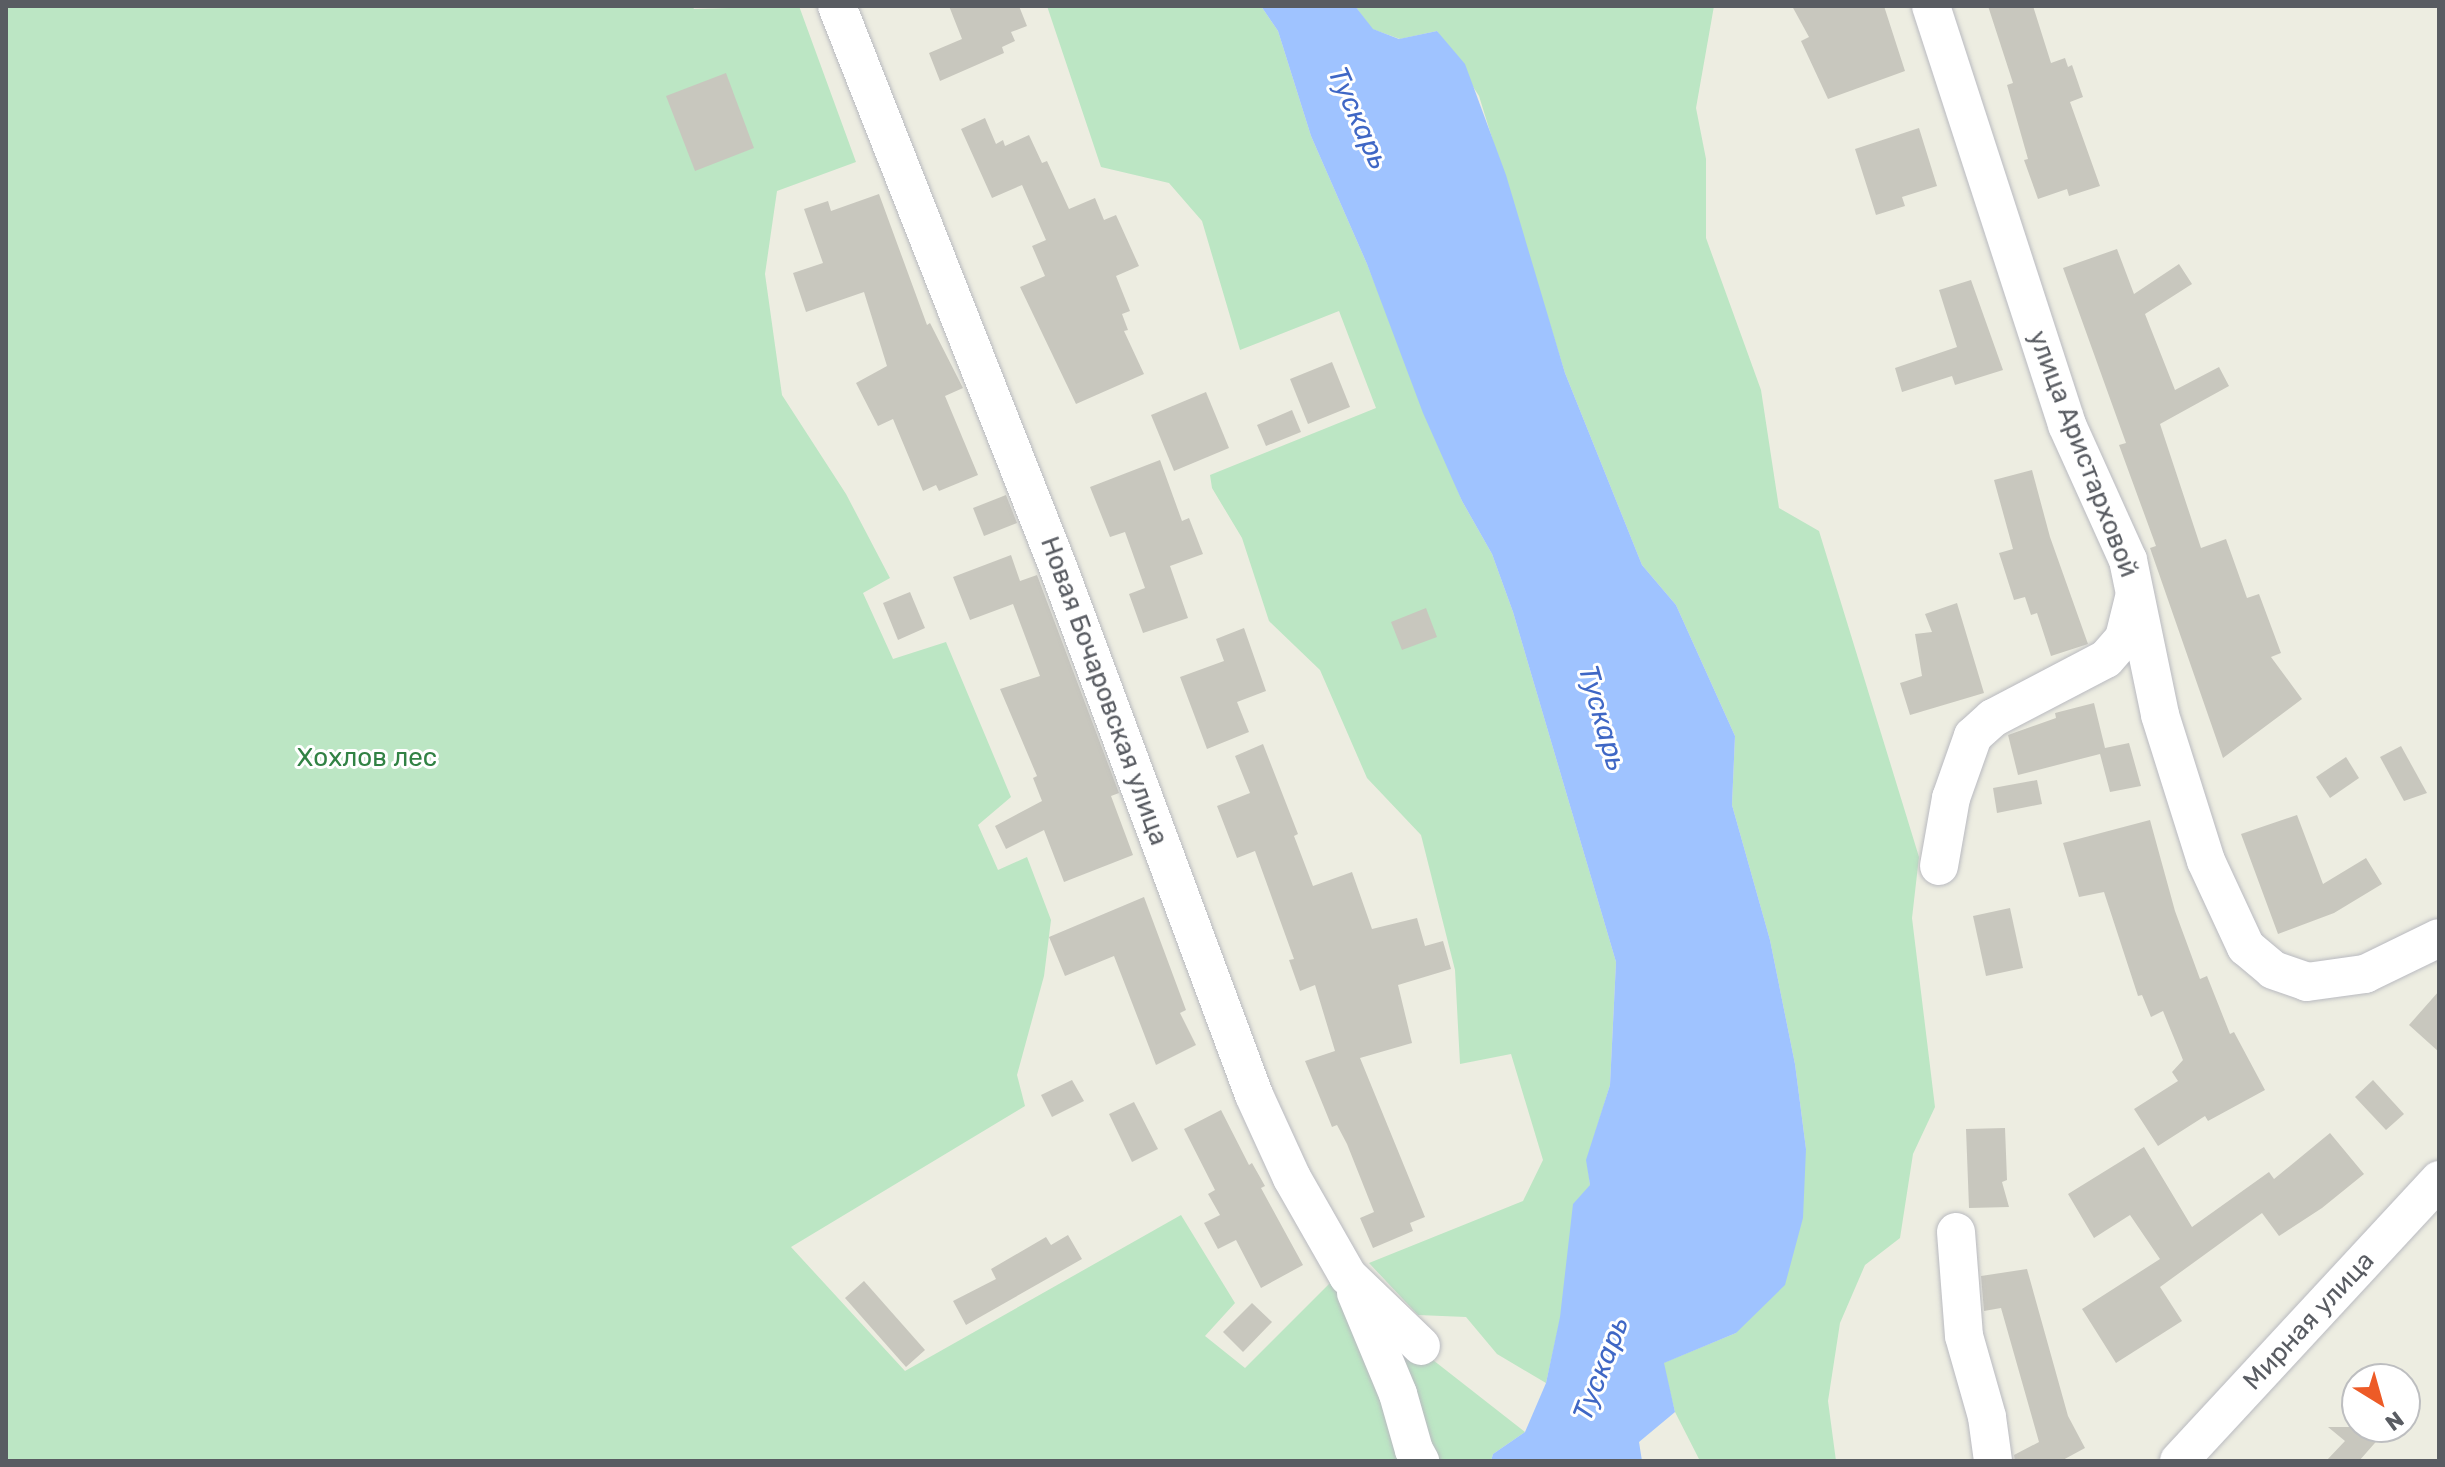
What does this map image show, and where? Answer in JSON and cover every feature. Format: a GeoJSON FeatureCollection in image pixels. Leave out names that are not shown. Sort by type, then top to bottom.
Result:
{"type":"FeatureCollection","features":[{"type":"Feature","properties":{"kind":"street","name":"Новая Бочаровская улица"},"geometry":{"type":"LineString","coordinates":[[837,6],[1046,538],[1254,1095],[1292,1178],[1348,1276],[1421,1346]]}},
{"type":"Feature","properties":{"kind":"street","name":"улица Аристарховой"},"geometry":{"type":"LineString","coordinates":[[1931,6],[2067,425],[2128,560],[2160,715],[2206,861],[2246,947],[2273,970],[2307,982],[2365,974],[2439,938]]}},
{"type":"Feature","properties":{"kind":"street"},"geometry":{"type":"LineString","coordinates":[[1939,866],[1951,798],[1973,736],[1993,718],[2106,659],[2124,638],[2135,595]]}},
{"type":"Feature","properties":{"kind":"street","name":"Мирная улица"},"geometry":{"type":"LineString","coordinates":[[2179,1461],[2439,1180]]}},
{"type":"Feature","properties":{"kind":"street"},"geometry":{"type":"LineString","coordinates":[[1956,1232],[1964,1336],[1987,1417],[1993,1461]]}},
{"type":"Feature","properties":{"kind":"street"},"geometry":{"type":"LineString","coordinates":[[1348,1276],[1398,1394],[1420,1461]]}},
{"type":"Feature","properties":{"kind":"green space","name":"Хохлов лес"},"geometry":{"type":"Polygon","coordinates":[[[6,6],[692,6],[694,9],[799,6],[856,162],[777,191],[765,274],[782,395],[846,494],[890,578],[863,593],[893,659],[946,642],[1011,797],[978,825],[998,870],[1027,857],[1051,920],[1044,976],[1017,1075],[1025,1106],[791,1247],[905,1371],[1181,1215],[1235,1303],[1205,1336],[1245,1368],[1332,1281],[1525,1432],[1493,1454],[1491,1461],[6,1461],[6,6]]]}},
{"type":"Feature","properties":{"kind":"green space"},"geometry":{"type":"Polygon","coordinates":[[[1047,6],[1261,6],[1278,31],[1311,136],[1367,264],[1462,501],[1492,554],[1513,612],[1616,962],[1610,1085],[1587,1160],[1590,1185],[1546,1383],[1497,1354],[1466,1317],[1418,1315],[1369,1263],[1523,1201],[1543,1160],[1511,1054],[1460,1064],[1455,970],[1421,835],[1367,778],[1320,670],[1269,621],[1242,538],[1212,488],[1210,475],[1376,408],[1339,311],[1240,350],[1202,221],[1169,183],[1101,167],[1047,6]]]}},
{"type":"Feature","properties":{"kind":"green space"},"geometry":{"type":"Polygon","coordinates":[[[1355,6],[1714,6],[1696,108],[1706,159],[1706,238],[1761,390],[1779,508],[1819,531],[1919,857],[1912,918],[1935,1107],[1913,1154],[1900,1238],[1865,1265],[1840,1323],[1828,1401],[1836,1461],[1700,1461],[1675,1412],[1663,1363],[1736,1333],[1806,1149],[1795,1064],[1770,940],[1732,805],[1735,736],[1676,605],[1642,565],[1565,373],[1479,96],[1437,31],[1400,39],[1372,29],[1355,6]]]}},
{"type":"Feature","properties":{"kind":"water","name":"Тускарь"},"geometry":{"type":"Polygon","coordinates":[[[1261,6],[1355,6],[1373,29],[1399,39],[1437,31],[1465,64],[1506,175],[1565,373],[1642,565],[1676,605],[1735,736],[1732,805],[1770,940],[1795,1064],[1806,1149],[1803,1218],[1785,1285],[1736,1333],[1664,1363],[1675,1412],[1639,1442],[1642,1461],[1491,1461],[1493,1454],[1525,1432],[1546,1383],[1560,1317],[1573,1204],[1590,1185],[1586,1160],[1610,1085],[1616,962],[1513,612],[1492,554],[1462,501],[1423,413],[1367,264],[1311,136],[1278,31],[1261,6]]]}},
{"type":"Feature","properties":{"kind":"building"},"geometry":{"type":"Polygon","coordinates":[[[949,6],[1019,6],[1027,26],[1011,32],[1015,41],[1002,47],[1004,53],[940,81],[929,53],[962,39],[949,6]]]}},
{"type":"Feature","properties":{"kind":"building"},"geometry":{"type":"Polygon","coordinates":[[[1792,6],[1884,6],[1905,71],[1828,99],[1801,41],[1809,37],[1792,6]]]}},
{"type":"Feature","properties":{"kind":"building"},"geometry":{"type":"Polygon","coordinates":[[[1988,6],[2033,6],[2051,63],[2065,58],[2068,67],[2072,65],[2083,97],[2070,102],[2100,186],[2069,196],[2067,189],[2038,199],[2024,160],[2028,159],[2007,85],[2013,83],[1988,6]]]}},
{"type":"Feature","properties":{"kind":"building"},"geometry":{"type":"Polygon","coordinates":[[[726,73],[754,148],[695,171],[666,96],[726,73]]]}},
{"type":"Feature","properties":{"kind":"building"},"geometry":{"type":"Polygon","coordinates":[[[985,118],[996,144],[1003,140],[1005,146],[1029,135],[1042,163],[1047,161],[1069,209],[1095,198],[1104,220],[1116,215],[1139,266],[1116,276],[1130,311],[1122,314],[1128,330],[1124,331],[1144,374],[1076,404],[1020,287],[1045,276],[1032,246],[1046,240],[1022,185],[992,198],[961,129],[985,118]]]}},
{"type":"Feature","properties":{"kind":"building"},"geometry":{"type":"Polygon","coordinates":[[[1919,128],[1937,186],[1902,197],[1905,206],[1876,215],[1855,149],[1919,128]]]}},
{"type":"Feature","properties":{"kind":"building"},"geometry":{"type":"Polygon","coordinates":[[[879,194],[927,325],[930,323],[963,388],[945,396],[978,475],[939,491],[936,485],[923,491],[893,419],[878,426],[856,383],[887,366],[864,292],[806,312],[793,273],[823,263],[804,209],[828,201],[831,211],[879,194]]]}},
{"type":"Feature","properties":{"kind":"building"},"geometry":{"type":"Polygon","coordinates":[[[2117,249],[2134,294],[2179,264],[2192,284],[2145,314],[2175,390],[2219,367],[2229,386],[2160,424],[2201,548],[2226,539],[2247,598],[2259,594],[2281,653],[2271,657],[2302,699],[2223,758],[2150,548],[2156,546],[2119,445],[2126,443],[2063,268],[2117,249]]]}},
{"type":"Feature","properties":{"kind":"building"},"geometry":{"type":"Polygon","coordinates":[[[1971,280],[2003,370],[1955,385],[1952,376],[1902,392],[1895,368],[1957,347],[1939,290],[1971,280]]]}},
{"type":"Feature","properties":{"kind":"building"},"geometry":{"type":"Polygon","coordinates":[[[1332,362],[1350,407],[1308,424],[1290,379],[1332,362]]]}},
{"type":"Feature","properties":{"kind":"building"},"geometry":{"type":"Polygon","coordinates":[[[1206,392],[1229,448],[1174,471],[1151,415],[1206,392]]]}},
{"type":"Feature","properties":{"kind":"building"},"geometry":{"type":"Polygon","coordinates":[[[1292,410],[1301,432],[1266,446],[1257,425],[1292,410]]]}},
{"type":"Feature","properties":{"kind":"building"},"geometry":{"type":"Polygon","coordinates":[[[1160,460],[1182,521],[1189,518],[1203,554],[1170,566],[1188,618],[1143,633],[1129,594],[1145,588],[1125,532],[1110,537],[1090,487],[1160,460]]]}},
{"type":"Feature","properties":{"kind":"building"},"geometry":{"type":"Polygon","coordinates":[[[2032,470],[2050,537],[2088,644],[2051,656],[2037,613],[2031,615],[2025,597],[2014,600],[1999,553],[2013,549],[1994,480],[2032,470]]]}},
{"type":"Feature","properties":{"kind":"building"},"geometry":{"type":"Polygon","coordinates":[[[1006,495],[1017,523],[984,536],[973,508],[1006,495]]]}},
{"type":"Feature","properties":{"kind":"building"},"geometry":{"type":"Polygon","coordinates":[[[1011,555],[1020,581],[1037,575],[1119,793],[1111,796],[1133,855],[1064,882],[1044,830],[1006,849],[995,826],[1042,801],[1033,778],[1037,776],[1000,689],[1040,676],[1013,604],[970,620],[953,577],[1011,555]]]}},
{"type":"Feature","properties":{"kind":"building"},"geometry":{"type":"Polygon","coordinates":[[[910,592],[925,628],[898,640],[883,603],[910,592]]]}},
{"type":"Feature","properties":{"kind":"building"},"geometry":{"type":"Polygon","coordinates":[[[1957,603],[1984,693],[1910,715],[1900,683],[1922,676],[1915,634],[1932,632],[1925,614],[1957,603]]]}},
{"type":"Feature","properties":{"kind":"building"},"geometry":{"type":"Polygon","coordinates":[[[1426,608],[1437,637],[1402,650],[1391,622],[1426,608]]]}},
{"type":"Feature","properties":{"kind":"building"},"geometry":{"type":"Polygon","coordinates":[[[1244,628],[1266,691],[1237,702],[1249,732],[1207,749],[1180,677],[1224,661],[1216,639],[1244,628]]]}},
{"type":"Feature","properties":{"kind":"building"},"geometry":{"type":"Polygon","coordinates":[[[2094,703],[2105,748],[2129,743],[2141,786],[2110,792],[2100,754],[2018,775],[2008,735],[2056,718],[2055,713],[2094,703]]]}},
{"type":"Feature","properties":{"kind":"building"},"geometry":{"type":"Polygon","coordinates":[[[1263,744],[1298,834],[1294,836],[1313,886],[1352,872],[1372,929],[1417,918],[1425,946],[1443,941],[1451,969],[1398,985],[1412,1043],[1360,1058],[1425,1217],[1410,1223],[1413,1231],[1373,1248],[1360,1218],[1374,1212],[1347,1144],[1337,1125],[1332,1127],[1305,1061],[1335,1051],[1315,985],[1300,991],[1289,960],[1294,959],[1255,851],[1237,858],[1217,806],[1250,793],[1235,756],[1263,744]]]}},
{"type":"Feature","properties":{"kind":"building"},"geometry":{"type":"Polygon","coordinates":[[[2401,746],[2427,793],[2404,801],[2380,757],[2401,746]]]}},
{"type":"Feature","properties":{"kind":"building"},"geometry":{"type":"Polygon","coordinates":[[[2346,757],[2359,778],[2330,798],[2316,777],[2346,757]]]}},
{"type":"Feature","properties":{"kind":"building"},"geometry":{"type":"Polygon","coordinates":[[[2037,780],[2042,804],[1997,813],[1993,788],[2037,780]]]}},
{"type":"Feature","properties":{"kind":"building"},"geometry":{"type":"Polygon","coordinates":[[[2297,815],[2323,884],[2366,858],[2382,884],[2334,913],[2278,934],[2241,834],[2297,815]]]}},
{"type":"Feature","properties":{"kind":"building"},"geometry":{"type":"Polygon","coordinates":[[[2150,820],[2175,911],[2200,979],[2207,976],[2230,1034],[2234,1032],[2265,1090],[2208,1121],[2205,1116],[2158,1146],[2134,1109],[2178,1081],[2172,1072],[2183,1060],[2163,1011],[2151,1017],[2142,995],[2138,996],[2104,892],[2079,897],[2063,843],[2150,820]]]}},
{"type":"Feature","properties":{"kind":"building"},"geometry":{"type":"Polygon","coordinates":[[[1144,897],[1186,1010],[1180,1013],[1196,1045],[1156,1065],[1114,956],[1065,976],[1049,937],[1144,897]]]}},
{"type":"Feature","properties":{"kind":"building"},"geometry":{"type":"Polygon","coordinates":[[[2010,908],[2023,968],[1986,976],[1973,916],[2010,908]]]}},
{"type":"Feature","properties":{"kind":"building"},"geometry":{"type":"Polygon","coordinates":[[[2439,991],[2439,1052],[2409,1025],[2439,991]]]}},
{"type":"Feature","properties":{"kind":"building"},"geometry":{"type":"Polygon","coordinates":[[[1072,1080],[1084,1101],[1052,1117],[1041,1095],[1072,1080]]]}},
{"type":"Feature","properties":{"kind":"building"},"geometry":{"type":"Polygon","coordinates":[[[2373,1080],[2404,1114],[2386,1130],[2355,1097],[2373,1080]]]}},
{"type":"Feature","properties":{"kind":"building"},"geometry":{"type":"Polygon","coordinates":[[[1134,1102],[1158,1149],[1132,1162],[1109,1114],[1134,1102]]]}},
{"type":"Feature","properties":{"kind":"building"},"geometry":{"type":"Polygon","coordinates":[[[1221,1110],[1249,1165],[1252,1163],[1265,1186],[1261,1188],[1303,1265],[1261,1288],[1236,1240],[1218,1249],[1204,1223],[1220,1215],[1208,1194],[1215,1190],[1184,1129],[1221,1110]]]}},
{"type":"Feature","properties":{"kind":"building"},"geometry":{"type":"Polygon","coordinates":[[[2005,1128],[2007,1180],[2002,1182],[2009,1207],[1969,1208],[1966,1129],[2005,1128]]]}},
{"type":"Feature","properties":{"kind":"building"},"geometry":{"type":"Polygon","coordinates":[[[2330,1133],[2364,1174],[2322,1208],[2279,1236],[2262,1213],[2160,1287],[2182,1321],[2116,1363],[2082,1309],[2160,1259],[2130,1215],[2094,1238],[2068,1194],[2144,1147],[2192,1227],[2269,1172],[2274,1179],[2330,1133]]]}},
{"type":"Feature","properties":{"kind":"building"},"geometry":{"type":"Polygon","coordinates":[[[1068,1235],[1082,1259],[966,1325],[953,1301],[996,1279],[991,1269],[1046,1237],[1051,1245],[1068,1235]]]}},
{"type":"Feature","properties":{"kind":"building"},"geometry":{"type":"Polygon","coordinates":[[[2027,1269],[2068,1416],[2085,1448],[2061,1461],[2015,1461],[2014,1455],[2039,1442],[2001,1308],[1984,1311],[1981,1276],[2027,1269]]]}},
{"type":"Feature","properties":{"kind":"building"},"geometry":{"type":"Polygon","coordinates":[[[864,1281],[925,1350],[906,1367],[845,1298],[864,1281]]]}},
{"type":"Feature","properties":{"kind":"building"},"geometry":{"type":"Polygon","coordinates":[[[1252,1303],[1272,1322],[1243,1352],[1223,1332],[1252,1303]]]}},
{"type":"Feature","properties":{"kind":"building"},"geometry":{"type":"Polygon","coordinates":[[[2328,1427],[2341,1427],[2341,1438],[2328,1427]]]}},
{"type":"Feature","properties":{"kind":"building"},"geometry":{"type":"Polygon","coordinates":[[[2343,1443],[2375,1443],[2359,1461],[2326,1461],[2343,1443]]]}}]}
